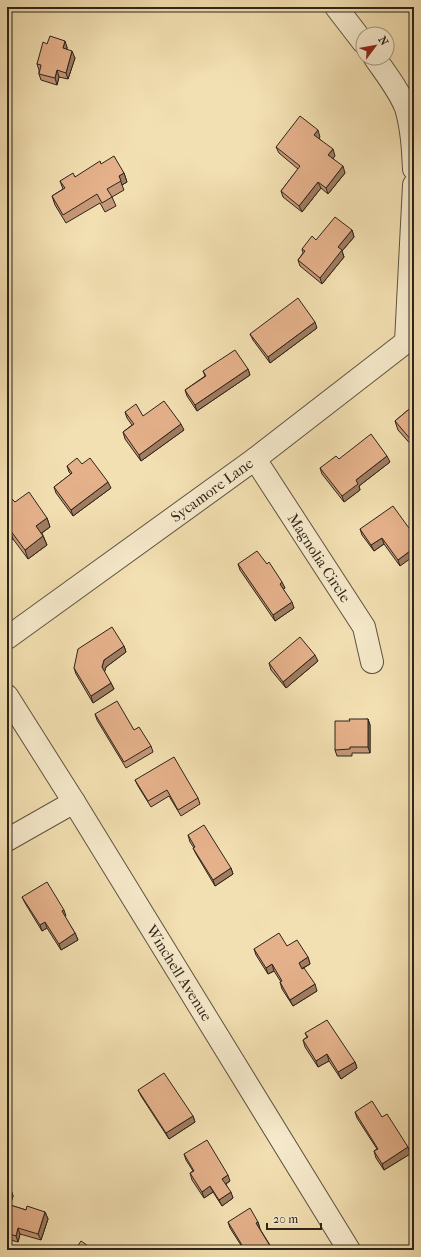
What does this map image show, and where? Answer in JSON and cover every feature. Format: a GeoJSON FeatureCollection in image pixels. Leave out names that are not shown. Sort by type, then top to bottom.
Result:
{"type":"FeatureCollection","features":[{"type":"Feature","properties":{"kind":"street"},"geometry":{"type":"LineString","coordinates":[[336,7],[355,32]]}},
{"type":"Feature","properties":{"kind":"street"},"geometry":{"type":"LineString","coordinates":[[381,66],[394,84],[406,108],[413,140],[414,169]]}},
{"type":"Feature","properties":{"kind":"street"},"geometry":{"type":"LineString","coordinates":[[410,342],[414,185]]}},
{"type":"Feature","properties":{"kind":"street","name":"Sycamore Lane"},"geometry":{"type":"LineString","coordinates":[[7,638],[255,459],[410,342]]}},
{"type":"Feature","properties":{"kind":"street","name":"Magnolia Circle"},"geometry":{"type":"LineString","coordinates":[[255,459],[364,627],[372,662]]}},
{"type":"Feature","properties":{"kind":"street","name":"Winchell Avenue"},"geometry":{"type":"LineString","coordinates":[[7,696],[74,802],[349,1250]]}},
{"type":"Feature","properties":{"kind":"street"},"geometry":{"type":"LineString","coordinates":[[7,840],[74,802]]}},
{"type":"Feature","properties":{"kind":"building"},"geometry":{"type":"Polygon","coordinates":[[[50,36],[65,41],[63,48],[72,51],[66,73],[57,70],[55,78],[39,74],[41,65],[37,64],[43,42],[47,44],[50,36]]]}},
{"type":"Feature","properties":{"kind":"building"},"geometry":{"type":"Polygon","coordinates":[[[300,116],[318,130],[314,135],[333,149],[328,155],[343,166],[326,188],[318,182],[299,206],[281,191],[300,166],[276,147],[300,116]]]}},
{"type":"Feature","properties":{"kind":"building"},"geometry":{"type":"Polygon","coordinates":[[[114,156],[124,173],[119,176],[121,181],[107,189],[112,197],[102,203],[97,194],[63,215],[52,196],[65,188],[60,181],[73,173],[75,177],[100,161],[101,164],[114,156]]]}},
{"type":"Feature","properties":{"kind":"building"},"geometry":{"type":"Polygon","coordinates":[[[335,217],[352,230],[338,247],[342,250],[320,278],[298,260],[305,251],[302,249],[312,236],[316,240],[335,217]]]}},
{"type":"Feature","properties":{"kind":"building"},"geometry":{"type":"Polygon","coordinates":[[[298,298],[315,322],[268,357],[250,334],[298,298]]]}},
{"type":"Feature","properties":{"kind":"building"},"geometry":{"type":"Polygon","coordinates":[[[235,350],[248,369],[195,405],[185,390],[206,376],[203,371],[235,350]]]}},
{"type":"Feature","properties":{"kind":"building"},"geometry":{"type":"Polygon","coordinates":[[[164,401],[181,424],[139,455],[123,432],[134,424],[125,412],[136,404],[143,416],[164,401]]]}},
{"type":"Feature","properties":{"kind":"building"},"geometry":{"type":"Polygon","coordinates":[[[414,405],[414,439],[412,441],[395,421],[414,405]]]}},
{"type":"Feature","properties":{"kind":"building"},"geometry":{"type":"Polygon","coordinates":[[[371,434],[387,456],[356,480],[358,484],[342,496],[320,468],[336,456],[339,459],[371,434]]]}},
{"type":"Feature","properties":{"kind":"building"},"geometry":{"type":"Polygon","coordinates":[[[77,458],[82,464],[90,458],[108,482],[71,510],[54,487],[72,473],[67,466],[77,458]]]}},
{"type":"Feature","properties":{"kind":"building"},"geometry":{"type":"Polygon","coordinates":[[[29,492],[47,518],[36,526],[43,536],[25,550],[10,530],[7,532],[7,494],[15,502],[29,492]]]}},
{"type":"Feature","properties":{"kind":"building"},"geometry":{"type":"Polygon","coordinates":[[[393,506],[414,535],[414,548],[398,560],[382,538],[371,545],[360,529],[393,506]]]}},
{"type":"Feature","properties":{"kind":"building"},"geometry":{"type":"Polygon","coordinates":[[[257,551],[267,564],[269,562],[282,582],[280,584],[292,602],[273,615],[238,564],[257,551]]]}},
{"type":"Feature","properties":{"kind":"building"},"geometry":{"type":"Polygon","coordinates":[[[112,627],[124,646],[104,660],[102,667],[111,683],[91,696],[74,668],[78,649],[112,627]]]}},
{"type":"Feature","properties":{"kind":"building"},"geometry":{"type":"Polygon","coordinates":[[[300,637],[315,655],[283,682],[269,663],[300,637]]]}},
{"type":"Feature","properties":{"kind":"building"},"geometry":{"type":"Polygon","coordinates":[[[117,701],[134,730],[139,727],[151,746],[124,762],[95,714],[117,701]]]}},
{"type":"Feature","properties":{"kind":"building"},"geometry":{"type":"Polygon","coordinates":[[[349,719],[368,719],[368,747],[350,747],[350,749],[335,750],[335,721],[350,721],[349,719]]]}},
{"type":"Feature","properties":{"kind":"building"},"geometry":{"type":"Polygon","coordinates":[[[174,757],[198,798],[178,810],[167,790],[148,801],[135,780],[174,757]]]}},
{"type":"Feature","properties":{"kind":"building"},"geometry":{"type":"Polygon","coordinates":[[[204,825],[231,868],[213,880],[193,848],[195,847],[188,835],[204,825]]]}},
{"type":"Feature","properties":{"kind":"building"},"geometry":{"type":"Polygon","coordinates":[[[47,882],[64,910],[62,911],[75,933],[59,944],[45,922],[40,925],[22,897],[47,882]]]}},
{"type":"Feature","properties":{"kind":"building"},"geometry":{"type":"Polygon","coordinates":[[[279,933],[287,946],[297,940],[308,957],[299,963],[302,969],[304,968],[315,984],[290,1000],[280,982],[282,981],[272,964],[266,968],[254,949],[279,933]]]}},
{"type":"Feature","properties":{"kind":"building"},"geometry":{"type":"Polygon","coordinates":[[[327,1020],[355,1062],[338,1072],[327,1054],[316,1061],[303,1040],[308,1037],[305,1033],[327,1020]]]}},
{"type":"Feature","properties":{"kind":"building"},"geometry":{"type":"Polygon","coordinates":[[[164,1073],[193,1116],[166,1133],[138,1090],[164,1073]]]}},
{"type":"Feature","properties":{"kind":"building"},"geometry":{"type":"Polygon","coordinates":[[[372,1101],[382,1117],[387,1114],[408,1147],[382,1164],[374,1151],[378,1149],[355,1112],[372,1101]]]}},
{"type":"Feature","properties":{"kind":"building"},"geometry":{"type":"Polygon","coordinates":[[[207,1140],[228,1175],[222,1179],[231,1192],[219,1200],[210,1186],[202,1192],[190,1173],[194,1171],[184,1154],[207,1140]]]}},
{"type":"Feature","properties":{"kind":"building"},"geometry":{"type":"Polygon","coordinates":[[[7,1188],[11,1190],[7,1202],[7,1188]]]}},
{"type":"Feature","properties":{"kind":"building"},"geometry":{"type":"Polygon","coordinates":[[[7,1204],[26,1210],[27,1206],[45,1212],[38,1234],[18,1228],[16,1236],[7,1233],[7,1204]]]}},
{"type":"Feature","properties":{"kind":"building"},"geometry":{"type":"Polygon","coordinates":[[[250,1208],[258,1222],[256,1223],[272,1249],[245,1250],[228,1222],[250,1208]]]}},
{"type":"Feature","properties":{"kind":"building"},"geometry":{"type":"Polygon","coordinates":[[[81,1241],[94,1250],[75,1250],[81,1241]]]}}]}
